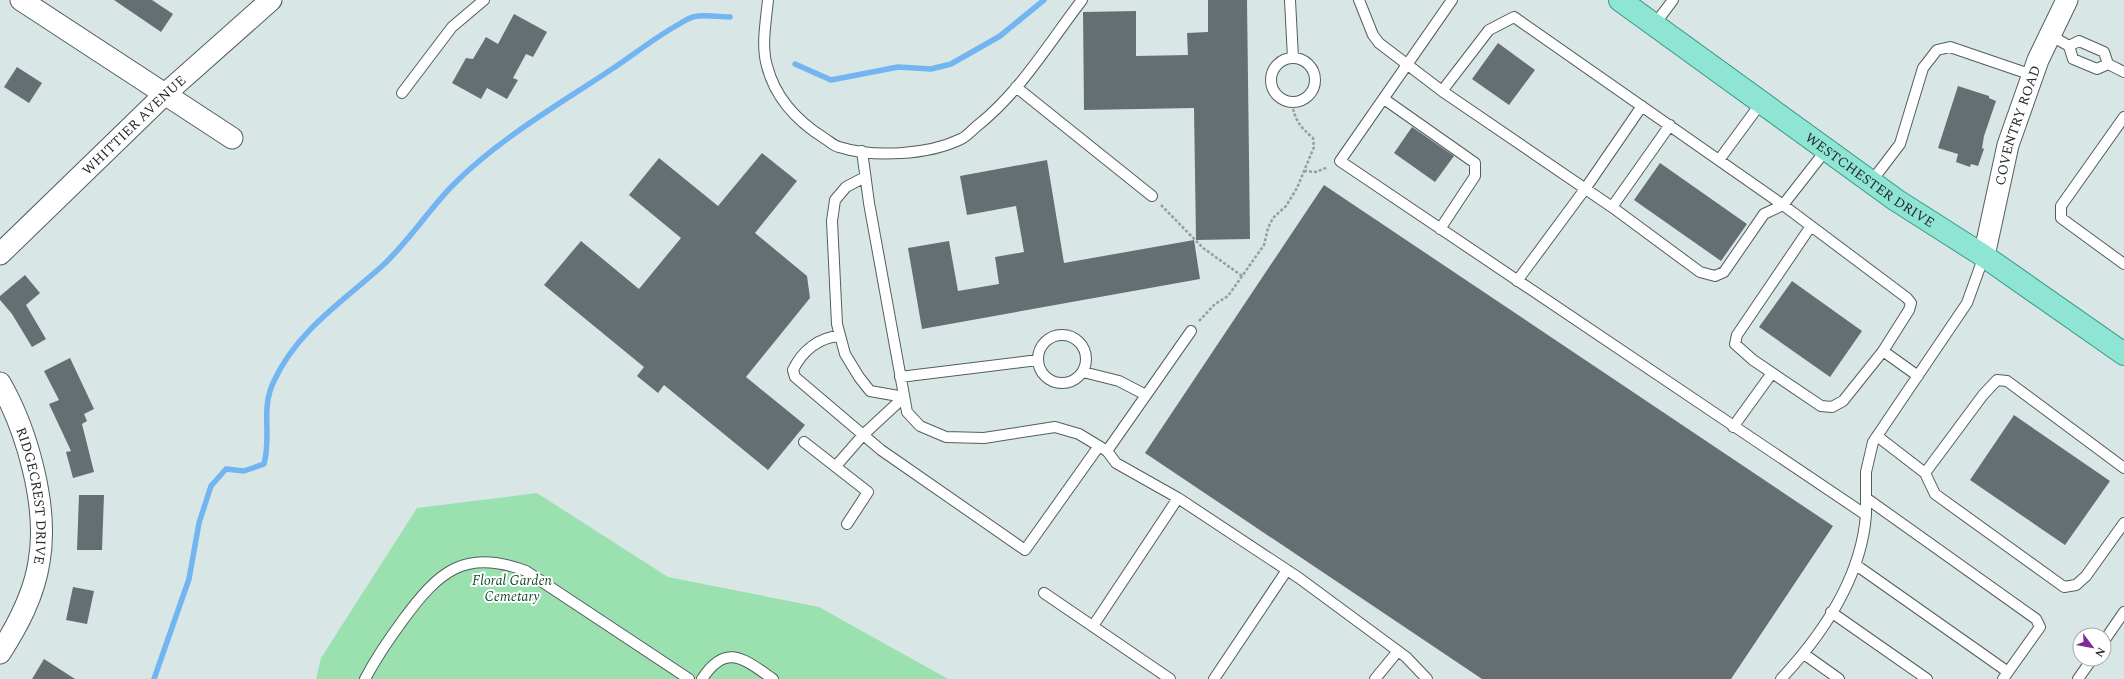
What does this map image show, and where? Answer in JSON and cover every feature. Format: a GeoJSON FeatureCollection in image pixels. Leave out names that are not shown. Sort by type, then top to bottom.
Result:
{"type":"FeatureCollection","features":[{"type":"Feature","properties":{"kind":"main road","name":"WESTCHESTER DRIVE"},"geometry":{"type":"LineString","coordinates":[[1620,0],[1871,182],[1984,256],[2124,354]]}},
{"type":"Feature","properties":{"kind":"street"},"geometry":{"type":"LineString","coordinates":[[21,0],[164,95],[232,138]]}},
{"type":"Feature","properties":{"kind":"street","name":"WHITTIER AVENUE"},"geometry":{"type":"LineString","coordinates":[[0,254],[164,95],[271,0]]}},
{"type":"Feature","properties":{"kind":"street","name":"COVENTRY ROAD"},"geometry":{"type":"LineString","coordinates":[[1984,256],[2008,145],[2032,75],[2067,0]]}},
{"type":"Feature","properties":{"kind":"street","name":"RIDGECREST DRIVE"},"geometry":{"type":"LineString","coordinates":[[0,383],[18,423],[30,458],[39,504],[41,533],[40,561],[30,598],[16,628],[0,653]]}},
{"type":"Feature","properties":{"kind":"lane"},"geometry":{"type":"LineString","coordinates":[[402,93],[452,27],[484,0]]}},
{"type":"Feature","properties":{"kind":"lane"},"geometry":{"type":"LineString","coordinates":[[768,0],[765,33],[766,65],[774,88],[789,108],[808,128],[838,147],[884,155],[919,151],[961,138],[987,118],[1016,87],[1082,0]]}},
{"type":"Feature","properties":{"kind":"lane"},"geometry":{"type":"LineString","coordinates":[[1290,0],[1293,58]]}},
{"type":"Feature","properties":{"kind":"lane"},"geometry":{"type":"LineString","coordinates":[[1359,0],[1373,35],[1379,43],[1442,91],[1612,207],[1700,272],[1715,276],[1724,272],[1764,214],[1783,205],[1826,150]]}},
{"type":"Feature","properties":{"kind":"lane"},"geometry":{"type":"LineString","coordinates":[[1452,0],[1340,161],[1733,427],[1866,515]]}},
{"type":"Feature","properties":{"kind":"lane"},"geometry":{"type":"LineString","coordinates":[[1654,25],[1673,0]]}},
{"type":"Feature","properties":{"kind":"lane"},"geometry":{"type":"LineString","coordinates":[[1442,91],[1489,30],[1514,17],[1783,205],[1811,226],[1907,298],[1911,303],[1909,310],[1883,351],[1842,401],[1832,407],[1821,406],[1753,360],[1735,344],[1737,335],[1811,226]]}},
{"type":"Feature","properties":{"kind":"lane"},"geometry":{"type":"LineString","coordinates":[[2050,35],[2069,46],[2073,59],[2097,69],[2108,64]]}},
{"type":"Feature","properties":{"kind":"lane"},"geometry":{"type":"LineString","coordinates":[[2069,46],[2079,41],[2104,52],[2108,64],[2124,72]]}},
{"type":"Feature","properties":{"kind":"lane"},"geometry":{"type":"LineString","coordinates":[[1871,182],[1900,144],[1924,68],[1937,50],[1950,46],[2032,75]]}},
{"type":"Feature","properties":{"kind":"lane"},"geometry":{"type":"LineString","coordinates":[[1293,58],[1300,59],[1311,67],[1315,80],[1311,94],[1306,98],[1292,102],[1279,97],[1274,91],[1272,76],[1279,64],[1293,58]]}},
{"type":"Feature","properties":{"kind":"lane"},"geometry":{"type":"LineString","coordinates":[[1016,87],[1152,196]]}},
{"type":"Feature","properties":{"kind":"lane"},"geometry":{"type":"LineString","coordinates":[[1384,99],[1475,163],[1475,176],[1440,229]]}},
{"type":"Feature","properties":{"kind":"lane"},"geometry":{"type":"LineString","coordinates":[[1719,160],[1761,102]]}},
{"type":"Feature","properties":{"kind":"lane"},"geometry":{"type":"LineString","coordinates":[[1518,281],[1585,189],[1642,106]]}},
{"type":"Feature","properties":{"kind":"lane"},"geometry":{"type":"LineString","coordinates":[[2124,117],[2061,206],[2061,218],[2124,264]]}},
{"type":"Feature","properties":{"kind":"lane"},"geometry":{"type":"LineString","coordinates":[[1612,207],[1670,125]]}},
{"type":"Feature","properties":{"kind":"lane"},"geometry":{"type":"LineString","coordinates":[[862,151],[865,177],[906,412],[920,426],[946,437],[984,438],[1055,427],[1079,434],[1103,449],[1116,463],[1178,498],[1287,570],[1398,651],[1427,679]]}},
{"type":"Feature","properties":{"kind":"lane"},"geometry":{"type":"LineString","coordinates":[[865,177],[846,187],[835,200],[832,221],[837,324],[845,354],[859,377],[870,391],[904,397]]}},
{"type":"Feature","properties":{"kind":"lane"},"geometry":{"type":"LineString","coordinates":[[1781,679],[1804,654],[1853,574],[1864,538],[1866,515],[1866,472],[1873,442],[1967,303],[1984,256]]}},
{"type":"Feature","properties":{"kind":"lane"},"geometry":{"type":"LineString","coordinates":[[840,336],[830,336],[813,344],[797,361],[793,370],[795,377],[881,450],[1025,550],[1146,395],[1191,331]]}},
{"type":"Feature","properties":{"kind":"lane"},"geometry":{"type":"LineString","coordinates":[[1065,335],[1079,342],[1084,349],[1086,357],[1083,372],[1071,382],[1056,383],[1043,374],[1038,360],[1043,344],[1050,339],[1065,335]]}},
{"type":"Feature","properties":{"kind":"lane"},"geometry":{"type":"LineString","coordinates":[[1883,351],[1918,376]]}},
{"type":"Feature","properties":{"kind":"lane"},"geometry":{"type":"LineString","coordinates":[[900,378],[1038,360]]}},
{"type":"Feature","properties":{"kind":"lane"},"geometry":{"type":"LineString","coordinates":[[1083,372],[1119,381],[1146,395]]}},
{"type":"Feature","properties":{"kind":"lane"},"geometry":{"type":"LineString","coordinates":[[1733,427],[1772,373]]}},
{"type":"Feature","properties":{"kind":"lane"},"geometry":{"type":"LineString","coordinates":[[1925,473],[1983,395],[1997,380],[2007,381],[2124,468]]}},
{"type":"Feature","properties":{"kind":"lane"},"geometry":{"type":"LineString","coordinates":[[836,466],[863,435],[904,397]]}},
{"type":"Feature","properties":{"kind":"lane"},"geometry":{"type":"LineString","coordinates":[[1877,436],[1925,473],[1934,494],[2064,586],[2076,585],[2086,576],[2124,523]]}},
{"type":"Feature","properties":{"kind":"lane"},"geometry":{"type":"LineString","coordinates":[[804,442],[868,492],[847,524]]}},
{"type":"Feature","properties":{"kind":"lane"},"geometry":{"type":"LineString","coordinates":[[1092,626],[1178,498]]}},
{"type":"Feature","properties":{"kind":"lane"},"geometry":{"type":"LineString","coordinates":[[1856,565],[2005,675],[2040,627],[2036,619],[1866,498]]}},
{"type":"Feature","properties":{"kind":"lane"},"geometry":{"type":"LineString","coordinates":[[365,679],[376,658],[423,593],[451,570],[469,563],[485,562],[504,563],[526,571],[689,679]]}},
{"type":"Feature","properties":{"kind":"lane"},"geometry":{"type":"LineString","coordinates":[[1214,679],[1287,570]]}},
{"type":"Feature","properties":{"kind":"lane"},"geometry":{"type":"LineString","coordinates":[[1044,593],[1170,679]]}},
{"type":"Feature","properties":{"kind":"lane"},"geometry":{"type":"LineString","coordinates":[[1831,612],[1927,679]]}},
{"type":"Feature","properties":{"kind":"lane"},"geometry":{"type":"LineString","coordinates":[[2112,629],[2124,612]]}},
{"type":"Feature","properties":{"kind":"lane"},"geometry":{"type":"LineString","coordinates":[[1375,679],[1398,651]]}},
{"type":"Feature","properties":{"kind":"lane"},"geometry":{"type":"LineString","coordinates":[[1804,654],[1839,679]]}},
{"type":"Feature","properties":{"kind":"lane"},"geometry":{"type":"LineString","coordinates":[[702,679],[716,661],[738,657],[773,679]]}},
{"type":"Feature","properties":{"kind":"lane"},"geometry":{"type":"LineString","coordinates":[[2078,679],[2086,667]]}},
{"type":"Feature","properties":{"kind":"path"},"geometry":{"type":"LineString","coordinates":[[1191,331],[1215,304],[1228,296],[1264,245],[1268,228],[1273,218],[1286,206],[1297,188],[1314,147],[1313,138],[1301,128],[1294,115],[1292,102]]}},
{"type":"Feature","properties":{"kind":"path"},"geometry":{"type":"LineString","coordinates":[[1304,171],[1316,172],[1340,161]]}},
{"type":"Feature","properties":{"kind":"path"},"geometry":{"type":"LineString","coordinates":[[1152,196],[1203,248],[1242,276]]}},
{"type":"Feature","properties":{"kind":"green space","name":"Floral Garden Cemetary"},"geometry":{"type":"Polygon","coordinates":[[[537,493],[668,577],[819,607],[948,679],[316,679],[321,658],[417,508],[537,493]]]}},
{"type":"Feature","properties":{"kind":"building"},"geometry":{"type":"Polygon","coordinates":[[[114,0],[152,0],[173,14],[161,32],[114,0]]]}},
{"type":"Feature","properties":{"kind":"building"},"geometry":{"type":"Polygon","coordinates":[[[1208,0],[1247,0],[1250,239],[1196,240],[1194,108],[1084,110],[1083,12],[1136,11],[1136,56],[1188,55],[1187,33],[1208,32],[1208,0]]]}},
{"type":"Feature","properties":{"kind":"building"},"geometry":{"type":"Polygon","coordinates":[[[514,14],[547,32],[533,57],[526,54],[513,78],[518,80],[507,99],[487,88],[481,99],[452,83],[466,58],[473,59],[486,37],[498,44],[514,14]]]}},
{"type":"Feature","properties":{"kind":"building"},"geometry":{"type":"Polygon","coordinates":[[[1498,43],[1535,70],[1509,105],[1472,79],[1498,43]]]}},
{"type":"Feature","properties":{"kind":"building"},"geometry":{"type":"Polygon","coordinates":[[[17,67],[42,83],[29,103],[4,87],[17,67]]]}},
{"type":"Feature","properties":{"kind":"building"},"geometry":{"type":"Polygon","coordinates":[[[1958,86],[1989,96],[1989,98],[1996,101],[1984,136],[1982,148],[1984,149],[1978,166],[1971,164],[1970,167],[1956,162],[1958,154],[1938,148],[1958,86]]]}},
{"type":"Feature","properties":{"kind":"building"},"geometry":{"type":"Polygon","coordinates":[[[1412,127],[1454,156],[1435,182],[1394,153],[1412,127]]]}},
{"type":"Feature","properties":{"kind":"building"},"geometry":{"type":"Polygon","coordinates":[[[762,153],[797,181],[755,233],[807,276],[810,298],[746,377],[805,425],[768,470],[664,385],[658,393],[637,376],[644,367],[544,285],[581,241],[639,289],[681,238],[629,195],[659,158],[718,206],[762,153]]]}},
{"type":"Feature","properties":{"kind":"building"},"geometry":{"type":"Polygon","coordinates":[[[1047,160],[1064,263],[1194,240],[1200,279],[922,329],[908,248],[949,241],[958,291],[999,284],[995,257],[1024,252],[1016,206],[967,215],[960,176],[1047,160]]]}},
{"type":"Feature","properties":{"kind":"building"},"geometry":{"type":"Polygon","coordinates":[[[1660,163],[1747,224],[1721,261],[1634,200],[1660,163]]]}},
{"type":"Feature","properties":{"kind":"building"},"geometry":{"type":"Polygon","coordinates":[[[1324,185],[1833,526],[1731,679],[1482,679],[1145,453],[1324,185]]]}},
{"type":"Feature","properties":{"kind":"building"},"geometry":{"type":"Polygon","coordinates":[[[25,275],[40,293],[26,305],[46,339],[32,347],[12,314],[0,300],[0,296],[25,275]]]}},
{"type":"Feature","properties":{"kind":"building"},"geometry":{"type":"Polygon","coordinates":[[[1792,281],[1862,331],[1830,377],[1759,327],[1792,281]]]}},
{"type":"Feature","properties":{"kind":"building"},"geometry":{"type":"Polygon","coordinates":[[[70,358],[94,409],[84,414],[87,421],[82,424],[94,472],[73,478],[66,452],[71,451],[49,404],[59,400],[44,371],[70,358]]]}},
{"type":"Feature","properties":{"kind":"building"},"geometry":{"type":"Polygon","coordinates":[[[2014,415],[2110,481],[2065,545],[1970,480],[2014,415]]]}},
{"type":"Feature","properties":{"kind":"building"},"geometry":{"type":"Polygon","coordinates":[[[79,495],[104,495],[102,550],[77,550],[79,495]]]}},
{"type":"Feature","properties":{"kind":"building"},"geometry":{"type":"Polygon","coordinates":[[[73,587],[94,591],[87,624],[66,620],[73,587]]]}},
{"type":"Feature","properties":{"kind":"building"},"geometry":{"type":"Polygon","coordinates":[[[44,659],[75,679],[32,679],[44,659]]]}},
{"type":"Feature","properties":{"kind":"waterway"},"geometry":{"type":"LineString","coordinates":[[795,64],[831,80],[898,67],[931,69],[951,64],[1000,36],[1044,0]]}},
{"type":"Feature","properties":{"kind":"waterway"},"geometry":{"type":"LineString","coordinates":[[154,679],[189,579],[199,523],[211,486],[226,469],[244,471],[264,464],[267,443],[267,412],[270,391],[284,363],[308,332],[336,305],[391,257],[410,237],[454,184],[472,167],[510,137],[685,20],[701,16],[730,17]]}}]}
